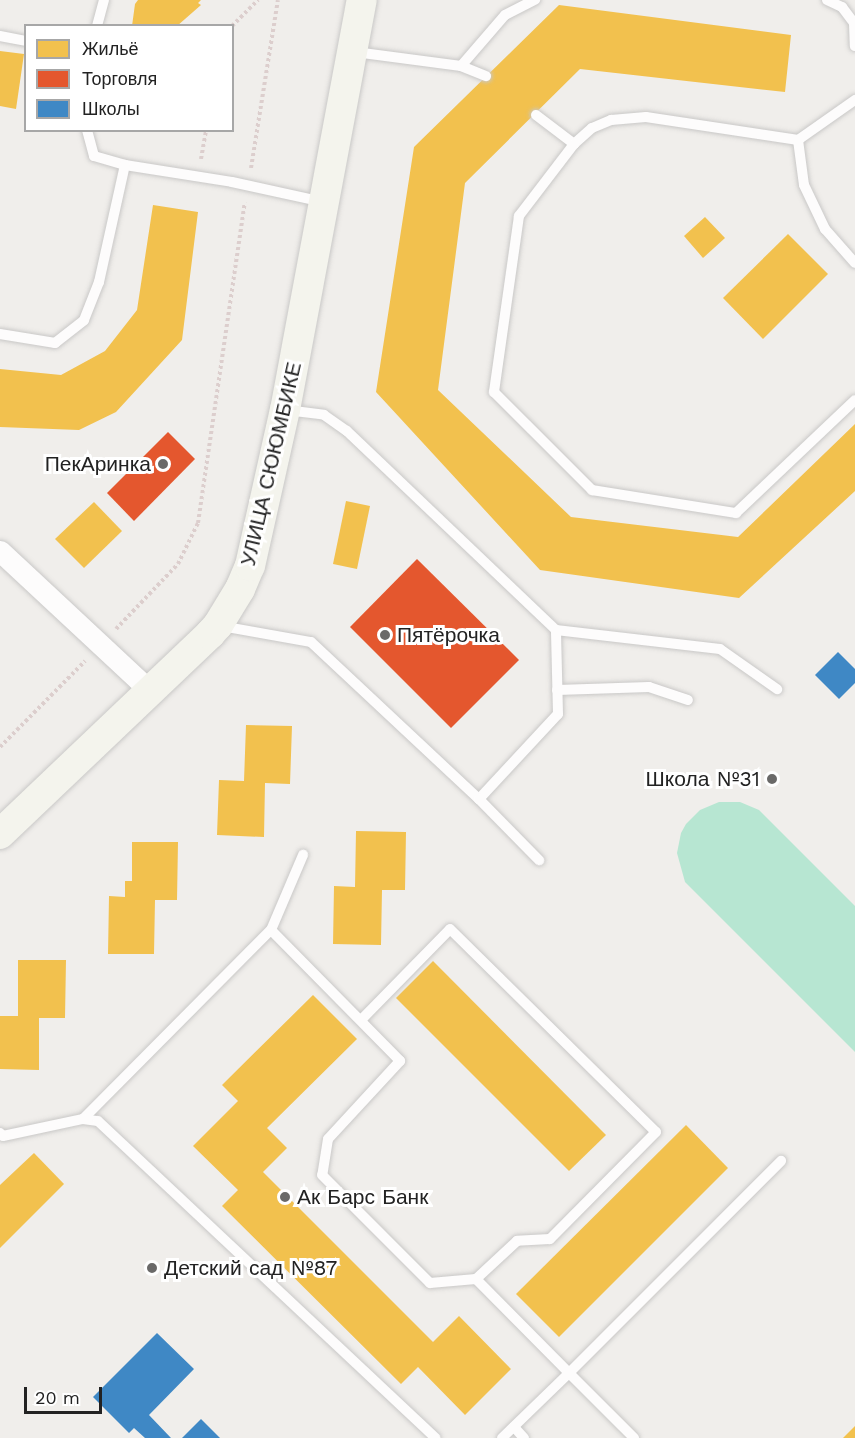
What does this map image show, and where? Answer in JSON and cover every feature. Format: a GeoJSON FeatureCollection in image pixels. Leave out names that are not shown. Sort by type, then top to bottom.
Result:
{"type":"FeatureCollection","features":[{"type":"Feature","properties":{"kind":"street","name":"УЛИЦА СЮЮМБИКЕ"},"geometry":{"type":"LineString","coordinates":[[0,834],[151,692],[218,625],[250,566],[285,410],[362,0]]}},
{"type":"Feature","properties":{"kind":"street"},"geometry":{"type":"LineString","coordinates":[[0,551],[151,692]]}},
{"type":"Feature","properties":{"kind":"lane"},"geometry":{"type":"LineString","coordinates":[[98,24],[104,0]]}},
{"type":"Feature","properties":{"kind":"lane"},"geometry":{"type":"LineString","coordinates":[[461,66],[505,15],[535,0]]}},
{"type":"Feature","properties":{"kind":"lane"},"geometry":{"type":"LineString","coordinates":[[827,0],[842,7],[854,23],[855,46]]}},
{"type":"Feature","properties":{"kind":"lane"},"geometry":{"type":"LineString","coordinates":[[0,36],[24,41]]}},
{"type":"Feature","properties":{"kind":"lane"},"geometry":{"type":"LineString","coordinates":[[353,52],[461,66],[486,76]]}},
{"type":"Feature","properties":{"kind":"lane"},"geometry":{"type":"LineString","coordinates":[[855,100],[798,140],[646,117],[611,120],[592,128],[574,144],[519,216],[494,392],[592,490],[736,513],[855,400]]}},
{"type":"Feature","properties":{"kind":"lane"},"geometry":{"type":"LineString","coordinates":[[536,115],[574,144]]}},
{"type":"Feature","properties":{"kind":"lane"},"geometry":{"type":"LineString","coordinates":[[88,132],[94,156],[125,165],[248,185],[325,202]]}},
{"type":"Feature","properties":{"kind":"lane"},"geometry":{"type":"LineString","coordinates":[[798,140],[804,185],[825,229],[855,263]]}},
{"type":"Feature","properties":{"kind":"lane"},"geometry":{"type":"LineString","coordinates":[[0,333],[55,343],[84,320],[99,282],[125,165]]}},
{"type":"Feature","properties":{"kind":"lane"},"geometry":{"type":"LineString","coordinates":[[285,410],[324,415],[347,431],[556,630],[720,649],[777,689]]}},
{"type":"Feature","properties":{"kind":"lane"},"geometry":{"type":"LineString","coordinates":[[218,625],[311,642],[479,799],[539,860]]}},
{"type":"Feature","properties":{"kind":"lane"},"geometry":{"type":"LineString","coordinates":[[479,799],[558,714],[556,630]]}},
{"type":"Feature","properties":{"kind":"lane"},"geometry":{"type":"LineString","coordinates":[[557,690],[649,687],[688,700]]}},
{"type":"Feature","properties":{"kind":"lane"},"geometry":{"type":"LineString","coordinates":[[83,1119],[271,930],[303,855]]}},
{"type":"Feature","properties":{"kind":"lane"},"geometry":{"type":"LineString","coordinates":[[271,930],[400,1060],[328,1139],[322,1175],[430,1283],[476,1279],[517,1241],[550,1239],[656,1132],[450,929],[361,1020]]}},
{"type":"Feature","properties":{"kind":"lane"},"geometry":{"type":"LineString","coordinates":[[1,1136],[83,1119],[98,1122],[436,1438]]}},
{"type":"Feature","properties":{"kind":"lane"},"geometry":{"type":"LineString","coordinates":[[502,1438],[781,1161]]}},
{"type":"Feature","properties":{"kind":"lane"},"geometry":{"type":"LineString","coordinates":[[476,1279],[634,1438]]}},
{"type":"Feature","properties":{"kind":"lane"},"geometry":{"type":"LineString","coordinates":[[514,1427],[524,1438]]}},
{"type":"Feature","properties":{"kind":"path"},"geometry":{"type":"LineString","coordinates":[[234,24],[258,0]]}},
{"type":"Feature","properties":{"kind":"path"},"geometry":{"type":"LineString","coordinates":[[0,747],[178,564],[198,523],[278,0]]}},
{"type":"Feature","properties":{"kind":"path"},"geometry":{"type":"LineString","coordinates":[[198,177],[206,132]]}},
{"type":"Feature","properties":{"kind":"green space"},"geometry":{"type":"Polygon","coordinates":[[[719,802],[740,802],[759,810],[855,906],[855,1052],[685,882],[677,853],[681,833],[686,824],[700,810],[719,802]]]}},
{"type":"Feature","properties":{"kind":"building: Жильё"},"geometry":{"type":"Polygon","coordinates":[[[138,0],[201,0],[198,3],[201,5],[179,24],[132,24],[135,4],[138,0]]]}},
{"type":"Feature","properties":{"kind":"building: Жильё"},"geometry":{"type":"Polygon","coordinates":[[[559,5],[791,35],[785,92],[580,69],[465,183],[438,390],[571,517],[738,537],[855,424],[855,491],[739,598],[540,570],[376,392],[414,147],[559,5]]]}},
{"type":"Feature","properties":{"kind":"building: Жильё"},"geometry":{"type":"Polygon","coordinates":[[[0,51],[24,54],[16,109],[0,106],[0,51]]]}},
{"type":"Feature","properties":{"kind":"building: Жильё"},"geometry":{"type":"Polygon","coordinates":[[[153,205],[198,212],[182,340],[116,412],[79,430],[0,427],[0,369],[61,375],[105,351],[137,310],[153,205]]]}},
{"type":"Feature","properties":{"kind":"building: Жильё"},"geometry":{"type":"Polygon","coordinates":[[[705,217],[725,238],[703,258],[684,236],[705,217]]]}},
{"type":"Feature","properties":{"kind":"building: Жильё"},"geometry":{"type":"Polygon","coordinates":[[[788,234],[828,274],[763,339],[723,298],[788,234]]]}},
{"type":"Feature","properties":{"kind":"building: Жильё"},"geometry":{"type":"Polygon","coordinates":[[[346,501],[370,506],[357,569],[333,564],[346,501]]]}},
{"type":"Feature","properties":{"kind":"building: Жильё"},"geometry":{"type":"Polygon","coordinates":[[[94,502],[122,531],[84,568],[55,539],[94,502]]]}},
{"type":"Feature","properties":{"kind":"building: Жильё"},"geometry":{"type":"Polygon","coordinates":[[[246,725],[292,726],[290,784],[265,783],[264,837],[217,835],[219,780],[244,781],[246,725]]]}},
{"type":"Feature","properties":{"kind":"building: Жильё"},"geometry":{"type":"Polygon","coordinates":[[[356,831],[406,832],[405,890],[382,890],[381,945],[333,944],[334,886],[355,887],[356,831]]]}},
{"type":"Feature","properties":{"kind":"building: Жильё"},"geometry":{"type":"Polygon","coordinates":[[[132,842],[178,842],[177,900],[155,900],[154,954],[108,954],[109,896],[125,897],[125,881],[132,881],[132,842]]]}},
{"type":"Feature","properties":{"kind":"building: Жильё"},"geometry":{"type":"Polygon","coordinates":[[[18,960],[66,960],[65,1018],[39,1018],[39,1070],[0,1069],[0,1016],[18,1016],[18,960]]]}},
{"type":"Feature","properties":{"kind":"building: Жильё"},"geometry":{"type":"Polygon","coordinates":[[[433,961],[606,1135],[569,1171],[396,998],[433,961]]]}},
{"type":"Feature","properties":{"kind":"building: Жильё"},"geometry":{"type":"Polygon","coordinates":[[[313,995],[357,1039],[267,1128],[287,1148],[263,1172],[433,1342],[459,1316],[511,1369],[465,1415],[418,1367],[401,1384],[222,1206],[238,1190],[193,1146],[238,1101],[222,1085],[313,995]]]}},
{"type":"Feature","properties":{"kind":"building: Жильё"},"geometry":{"type":"Polygon","coordinates":[[[686,1125],[728,1168],[559,1337],[516,1294],[686,1125]]]}},
{"type":"Feature","properties":{"kind":"building: Жильё"},"geometry":{"type":"Polygon","coordinates":[[[34,1153],[64,1184],[0,1248],[0,1185],[34,1153]]]}},
{"type":"Feature","properties":{"kind":"building: Жильё"},"geometry":{"type":"Polygon","coordinates":[[[855,1426],[855,1438],[843,1438],[855,1426]]]}},
{"type":"Feature","properties":{"kind":"building: Торговля"},"geometry":{"type":"Polygon","coordinates":[[[168,432],[195,459],[134,521],[107,493],[168,432]]]}},
{"type":"Feature","properties":{"kind":"building: Торговля"},"geometry":{"type":"Polygon","coordinates":[[[417,559],[519,660],[451,728],[350,627],[417,559]]]}},
{"type":"Feature","properties":{"kind":"building: Школы"},"geometry":{"type":"Polygon","coordinates":[[[838,652],[855,669],[855,683],[839,699],[815,675],[838,652]]]}},
{"type":"Feature","properties":{"kind":"building: Школы"},"geometry":{"type":"Polygon","coordinates":[[[157,1333],[194,1369],[149,1415],[171,1438],[145,1438],[134,1428],[129,1433],[93,1397],[157,1333]]]}},
{"type":"Feature","properties":{"kind":"building: Школы"},"geometry":{"type":"Polygon","coordinates":[[[201,1419],[220,1438],[182,1438],[201,1419]]]}},
{"type":"Feature","properties":{"kind":"place","name":"ПекАринка"},"geometry":{"type":"Point","coordinates":[163,464]}},
{"type":"Feature","properties":{"kind":"place","name":"Пятёрочка"},"geometry":{"type":"Point","coordinates":[385,635]}},
{"type":"Feature","properties":{"kind":"place","name":"Школа №31"},"geometry":{"type":"Point","coordinates":[772,779]}},
{"type":"Feature","properties":{"kind":"place","name":"Ак Барс Банк"},"geometry":{"type":"Point","coordinates":[285,1197]}},
{"type":"Feature","properties":{"kind":"place","name":"Детский сад №87"},"geometry":{"type":"Point","coordinates":[152,1268]}}]}
